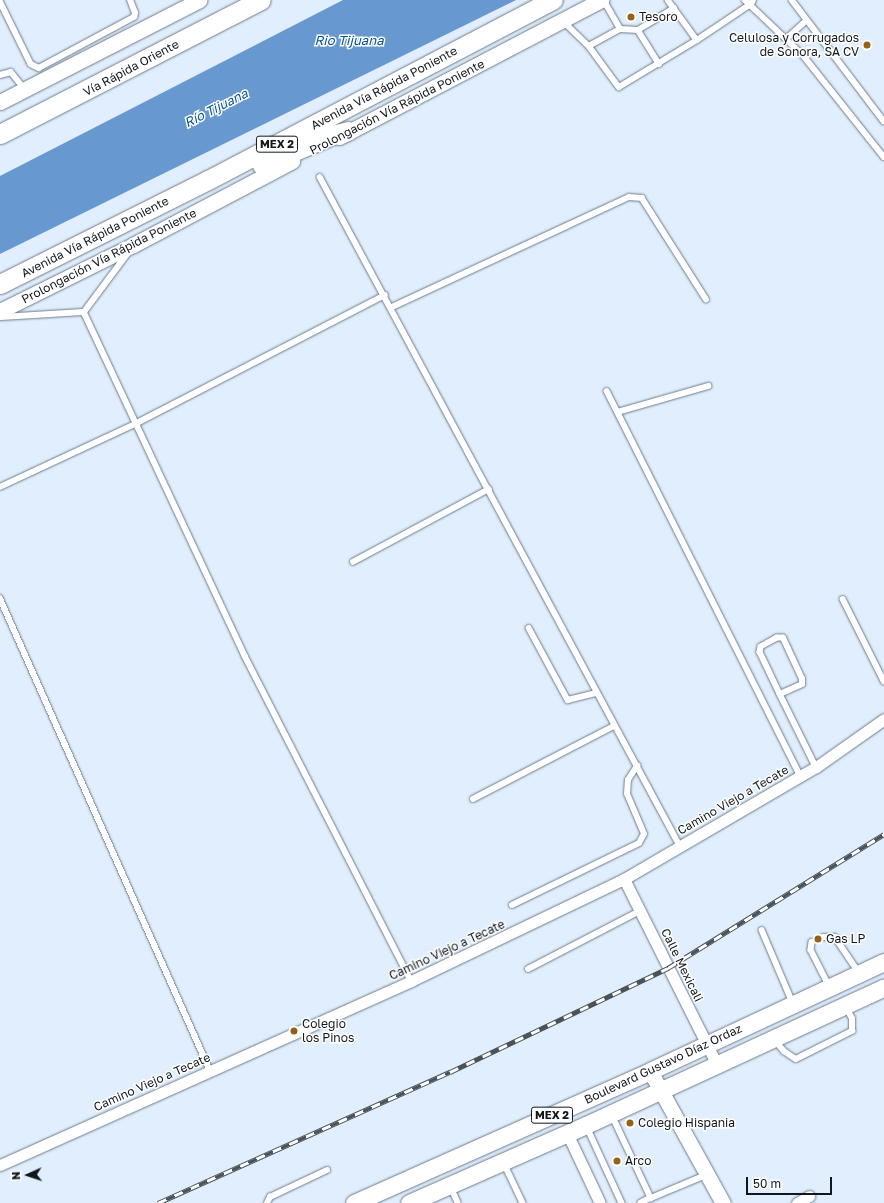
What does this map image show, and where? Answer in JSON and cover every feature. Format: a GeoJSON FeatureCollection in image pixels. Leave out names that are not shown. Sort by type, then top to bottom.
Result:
{"type":"FeatureCollection","features":[{"type":"Feature","properties":{"kind":"highway","name":"Vía Rápida Oriente"},"geometry":{"type":"LineString","coordinates":[[0,134],[73,98],[261,0]]}},
{"type":"Feature","properties":{"kind":"highway","name":"Avenida Vía Rápida Poniente"},"geometry":{"type":"LineString","coordinates":[[0,284],[208,180],[553,0]]}},
{"type":"Feature","properties":{"kind":"highway"},"geometry":{"type":"LineString","coordinates":[[0,122],[73,98]]}},
{"type":"Feature","properties":{"kind":"highway"},"geometry":{"type":"LineString","coordinates":[[208,180],[224,181],[332,135],[348,131]]}},
{"type":"Feature","properties":{"kind":"main road"},"geometry":{"type":"LineString","coordinates":[[0,102],[199,0]]}},
{"type":"Feature","properties":{"kind":"main road","name":"Prolongación Vía Rápida Poniente"},"geometry":{"type":"LineString","coordinates":[[0,311],[133,245],[348,131],[602,0]]}},
{"type":"Feature","properties":{"kind":"main road","name":"Boulevard Gustavo Díaz Ordaz"},"geometry":{"type":"LineString","coordinates":[[364,1201],[884,962]]}},
{"type":"Feature","properties":{"kind":"main road","name":"Boulevard Gustavo Díaz Ordaz"},"geometry":{"type":"LineString","coordinates":[[409,1203],[567,1132],[586,1125],[716,1063],[884,987]]}},
{"type":"Feature","properties":{"kind":"main road"},"geometry":{"type":"LineString","coordinates":[[650,1070],[659,1090],[723,1203]]}},
{"type":"Feature","properties":{"kind":"street","name":"Camino Viejo a Tecate"},"geometry":{"type":"LineString","coordinates":[[0,1165],[411,981],[624,879],[816,767],[884,719]]}},
{"type":"Feature","properties":{"kind":"street","name":"Calle Mexicali"},"geometry":{"type":"LineString","coordinates":[[624,879],[716,1063]]}},
{"type":"Feature","properties":{"kind":"street"},"geometry":{"type":"LineString","coordinates":[[567,1132],[600,1203]]}},
{"type":"Feature","properties":{"kind":"street"},"geometry":{"type":"LineString","coordinates":[[797,1203],[809,1196]]}},
{"type":"Feature","properties":{"kind":"lane"},"geometry":{"type":"LineString","coordinates":[[0,1],[31,64],[39,68],[134,17],[135,13],[130,0]]}},
{"type":"Feature","properties":{"kind":"lane"},"geometry":{"type":"LineString","coordinates":[[602,0],[620,29]]}},
{"type":"Feature","properties":{"kind":"lane"},"geometry":{"type":"LineString","coordinates":[[668,0],[697,40]]}},
{"type":"Feature","properties":{"kind":"lane"},"geometry":{"type":"LineString","coordinates":[[745,0],[752,2],[787,38],[884,157]]}},
{"type":"Feature","properties":{"kind":"lane"},"geometry":{"type":"LineString","coordinates":[[792,0],[806,21],[884,121]]}},
{"type":"Feature","properties":{"kind":"lane"},"geometry":{"type":"LineString","coordinates":[[563,20],[589,46],[619,88],[697,40],[752,2]]}},
{"type":"Feature","properties":{"kind":"lane"},"geometry":{"type":"LineString","coordinates":[[589,46],[620,29],[638,30],[674,8]]}},
{"type":"Feature","properties":{"kind":"lane"},"geometry":{"type":"LineString","coordinates":[[787,38],[806,21]]}},
{"type":"Feature","properties":{"kind":"lane"},"geometry":{"type":"LineString","coordinates":[[638,30],[659,64]]}},
{"type":"Feature","properties":{"kind":"lane"},"geometry":{"type":"LineString","coordinates":[[0,75],[11,72],[25,89]]}},
{"type":"Feature","properties":{"kind":"lane"},"geometry":{"type":"LineString","coordinates":[[320,177],[392,307],[596,693],[680,846]]}},
{"type":"Feature","properties":{"kind":"lane"},"geometry":{"type":"LineString","coordinates":[[392,307],[629,197],[642,198],[706,299]]}},
{"type":"Feature","properties":{"kind":"lane"},"geometry":{"type":"LineString","coordinates":[[84,312],[133,245]]}},
{"type":"Feature","properties":{"kind":"lane"},"geometry":{"type":"LineString","coordinates":[[0,487],[135,424],[385,295]]}},
{"type":"Feature","properties":{"kind":"lane"},"geometry":{"type":"LineString","coordinates":[[0,317],[84,312]]}},
{"type":"Feature","properties":{"kind":"lane"},"geometry":{"type":"LineString","coordinates":[[84,312],[135,424],[245,656],[411,981]]}},
{"type":"Feature","properties":{"kind":"lane"},"geometry":{"type":"LineString","coordinates":[[618,412],[708,386]]}},
{"type":"Feature","properties":{"kind":"lane"},"geometry":{"type":"LineString","coordinates":[[607,391],[801,776]]}},
{"type":"Feature","properties":{"kind":"lane"},"geometry":{"type":"LineString","coordinates":[[353,562],[489,489]]}},
{"type":"Feature","properties":{"kind":"lane"},"geometry":{"type":"LineString","coordinates":[[0,598],[210,1070]]}},
{"type":"Feature","properties":{"kind":"lane"},"geometry":{"type":"LineString","coordinates":[[843,599],[884,681]]}},
{"type":"Feature","properties":{"kind":"lane"},"geometry":{"type":"LineString","coordinates":[[529,628],[568,700],[596,693]]}},
{"type":"Feature","properties":{"kind":"lane"},"geometry":{"type":"LineString","coordinates":[[780,694],[802,684],[802,679],[783,638],[777,638],[762,647],[760,652],[780,694],[816,767]]}},
{"type":"Feature","properties":{"kind":"lane"},"geometry":{"type":"LineString","coordinates":[[474,798],[614,726]]}},
{"type":"Feature","properties":{"kind":"lane"},"geometry":{"type":"LineString","coordinates":[[512,905],[639,843],[644,834],[627,794],[628,780],[637,766]]}},
{"type":"Feature","properties":{"kind":"lane"},"geometry":{"type":"LineString","coordinates":[[528,969],[640,911]]}},
{"type":"Feature","properties":{"kind":"lane"},"geometry":{"type":"LineString","coordinates":[[762,930],[793,1003]]}},
{"type":"Feature","properties":{"kind":"lane"},"geometry":{"type":"LineString","coordinates":[[823,937],[835,937],[859,973]]}},
{"type":"Feature","properties":{"kind":"lane"},"geometry":{"type":"LineString","coordinates":[[812,942],[811,950],[830,986]]}},
{"type":"Feature","properties":{"kind":"lane"},"geometry":{"type":"LineString","coordinates":[[773,1038],[784,1051],[796,1059],[852,1031],[852,1018],[845,1005]]}},
{"type":"Feature","properties":{"kind":"lane"},"geometry":{"type":"LineString","coordinates":[[611,1113],[651,1198]]}},
{"type":"Feature","properties":{"kind":"lane"},"geometry":{"type":"LineString","coordinates":[[586,1125],[622,1203]]}},
{"type":"Feature","properties":{"kind":"lane"},"geometry":{"type":"LineString","coordinates":[[503,1161],[523,1203]]}},
{"type":"Feature","properties":{"kind":"lane"},"geometry":{"type":"LineString","coordinates":[[267,1203],[270,1198],[327,1170]]}},
{"type":"Feature","properties":{"kind":"lane"},"geometry":{"type":"LineString","coordinates":[[641,1203],[707,1175]]}},
{"type":"Feature","properties":{"kind":"lane"},"geometry":{"type":"LineString","coordinates":[[450,1185],[458,1203]]}},
{"type":"Feature","properties":{"kind":"water","name":"Rio Tijuana"},"geometry":{"type":"Polygon","coordinates":[[[343,0],[516,0],[0,254],[0,176],[343,0]]]}},
{"type":"Feature","properties":{"kind":"railway"},"geometry":{"type":"LineString","coordinates":[[158,1203],[450,1072],[668,968],[884,834]]}},
{"type":"Feature","properties":{"kind":"place","name":"Tesoro"},"geometry":{"type":"Point","coordinates":[631,17]}},
{"type":"Feature","properties":{"kind":"place","name":"Celulosa y Corrugados de Sonora, SA CV"},"geometry":{"type":"Point","coordinates":[867,45]}},
{"type":"Feature","properties":{"kind":"place","name":"Gas LP"},"geometry":{"type":"Point","coordinates":[818,939]}},
{"type":"Feature","properties":{"kind":"place","name":"Colegio los Pinos"},"geometry":{"type":"Point","coordinates":[294,1031]}},
{"type":"Feature","properties":{"kind":"place","name":"Colegio Hispania"},"geometry":{"type":"Point","coordinates":[630,1123]}},
{"type":"Feature","properties":{"kind":"place","name":"Arco"},"geometry":{"type":"Point","coordinates":[617,1161]}},
{"type":"Feature","properties":{"kind":"water label","name":"Río Tijuana"},"geometry":{"type":"Point","coordinates":[216,108]}}]}
